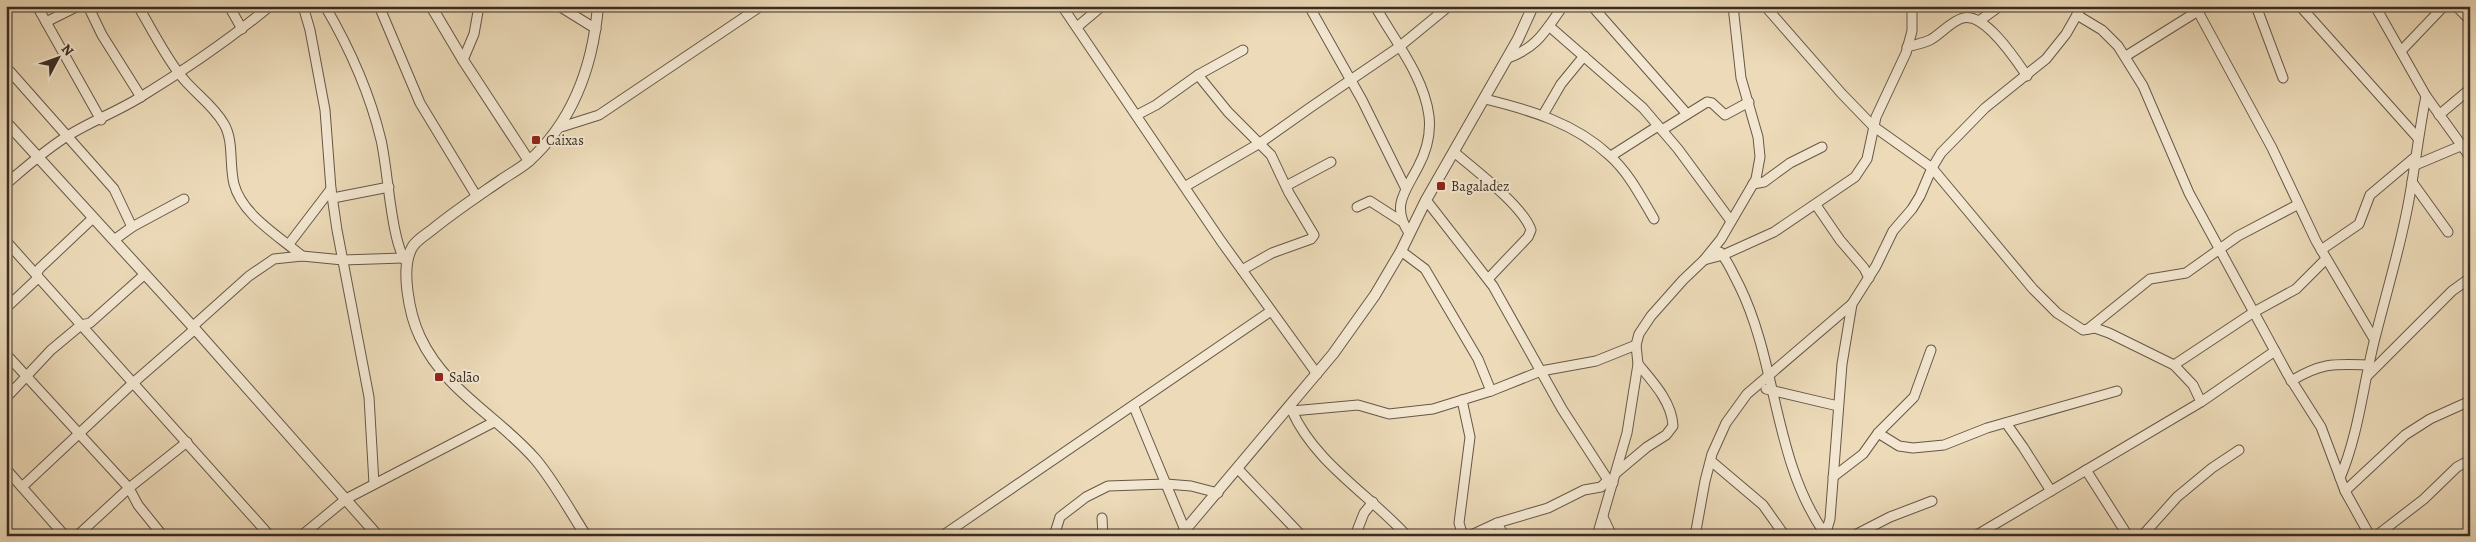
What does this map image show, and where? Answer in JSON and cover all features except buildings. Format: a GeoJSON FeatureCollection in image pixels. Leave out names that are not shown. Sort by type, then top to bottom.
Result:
{"type":"FeatureCollection","features":[{"type":"Feature","properties":{"kind":"street"},"geometry":{"type":"LineString","coordinates":[[37,6],[100,120]]}},
{"type":"Feature","properties":{"kind":"street"},"geometry":{"type":"LineString","coordinates":[[46,22],[78,6]]}},
{"type":"Feature","properties":{"kind":"street"},"geometry":{"type":"LineString","coordinates":[[88,6],[102,35],[141,97]]}},
{"type":"Feature","properties":{"kind":"street"},"geometry":{"type":"LineString","coordinates":[[138,6],[178,73],[217,113],[225,126],[229,136],[234,184],[239,196],[264,224],[302,256]]}},
{"type":"Feature","properties":{"kind":"street"},"geometry":{"type":"LineString","coordinates":[[229,6],[242,29]]}},
{"type":"Feature","properties":{"kind":"street"},"geometry":{"type":"LineString","coordinates":[[6,184],[38,156],[67,136],[141,97],[242,29],[270,6]]}},
{"type":"Feature","properties":{"kind":"street"},"geometry":{"type":"LineString","coordinates":[[303,6],[310,30],[325,110],[332,193],[369,398],[374,484]]}},
{"type":"Feature","properties":{"kind":"street"},"geometry":{"type":"LineString","coordinates":[[325,6],[338,27],[361,79],[381,140],[405,260],[410,304],[420,336],[428,351],[449,380],[536,461],[586,536]]}},
{"type":"Feature","properties":{"kind":"street"},"geometry":{"type":"LineString","coordinates":[[379,6],[420,104],[478,197]]}},
{"type":"Feature","properties":{"kind":"street"},"geometry":{"type":"LineString","coordinates":[[431,6],[463,60],[529,161]]}},
{"type":"Feature","properties":{"kind":"street"},"geometry":{"type":"LineString","coordinates":[[463,60],[474,34],[479,6]]}},
{"type":"Feature","properties":{"kind":"street"},"geometry":{"type":"LineString","coordinates":[[559,6],[596,29]]}},
{"type":"Feature","properties":{"kind":"street"},"geometry":{"type":"LineString","coordinates":[[405,260],[414,245],[529,161],[558,128],[584,78],[590,62],[598,6]]}},
{"type":"Feature","properties":{"kind":"street"},"geometry":{"type":"LineString","coordinates":[[558,128],[599,115],[762,6]]}},
{"type":"Feature","properties":{"kind":"street"},"geometry":{"type":"LineString","coordinates":[[1062,6],[1242,270],[1317,374]]}},
{"type":"Feature","properties":{"kind":"street"},"geometry":{"type":"LineString","coordinates":[[1077,27],[1102,6]]}},
{"type":"Feature","properties":{"kind":"street"},"geometry":{"type":"LineString","coordinates":[[1308,6],[1350,80],[1405,187]]}},
{"type":"Feature","properties":{"kind":"street"},"geometry":{"type":"LineString","coordinates":[[1375,6],[1419,84],[1429,116],[1424,153],[1405,187],[1400,210],[1401,221]]}},
{"type":"Feature","properties":{"kind":"street"},"geometry":{"type":"LineString","coordinates":[[1186,186],[1260,143],[1399,47],[1449,6]]}},
{"type":"Feature","properties":{"kind":"street"},"geometry":{"type":"LineString","coordinates":[[1134,407],[1166,484],[1183,533],[1290,410],[1375,294],[1401,251],[1426,200],[1508,58],[1533,6]]}},
{"type":"Feature","properties":{"kind":"street"},"geometry":{"type":"LineString","coordinates":[[1508,58],[1531,47],[1563,6]]}},
{"type":"Feature","properties":{"kind":"street"},"geometry":{"type":"LineString","coordinates":[[1592,6],[1686,114]]}},
{"type":"Feature","properties":{"kind":"street"},"geometry":{"type":"LineString","coordinates":[[1598,536],[1612,479],[1627,433],[1638,364],[1636,345],[1639,334],[1651,316],[1715,246],[1753,184],[1760,157],[1758,137],[1741,78],[1733,6]]}},
{"type":"Feature","properties":{"kind":"street"},"geometry":{"type":"LineString","coordinates":[[1765,6],[1842,94],[1873,126],[1932,168],[2033,289],[2069,322],[2082,330],[2095,328],[2109,333],[2174,365],[2193,385],[2201,402]]}},
{"type":"Feature","properties":{"kind":"street"},"geometry":{"type":"LineString","coordinates":[[1704,260],[1723,255],[1774,232],[1839,190],[1861,170],[1867,159],[1873,126],[1908,47],[1912,31],[1912,6]]}},
{"type":"Feature","properties":{"kind":"street"},"geometry":{"type":"LineString","coordinates":[[1980,21],[2000,6]]}},
{"type":"Feature","properties":{"kind":"street"},"geometry":{"type":"LineString","coordinates":[[1695,536],[1705,481],[1726,422],[1747,394],[1852,304],[1869,278],[1893,231],[1912,209],[1920,196],[1941,152],[1972,120],[2027,76],[2046,58],[2082,6]]}},
{"type":"Feature","properties":{"kind":"street"},"geometry":{"type":"LineString","coordinates":[[2268,6],[2258,9],[2283,78]]}},
{"type":"Feature","properties":{"kind":"street"},"geometry":{"type":"LineString","coordinates":[[2300,6],[2417,136]]}},
{"type":"Feature","properties":{"kind":"street"},"geometry":{"type":"LineString","coordinates":[[2375,6],[2426,96],[2460,146],[2470,156]]}},
{"type":"Feature","properties":{"kind":"street"},"geometry":{"type":"LineString","coordinates":[[2400,51],[2444,6]]}},
{"type":"Feature","properties":{"kind":"street"},"geometry":{"type":"LineString","coordinates":[[2456,6],[2470,20]]}},
{"type":"Feature","properties":{"kind":"street"},"geometry":{"type":"LineString","coordinates":[[2126,56],[2200,8],[2272,148],[2297,205],[2326,259],[2343,284],[2374,339]]}},
{"type":"Feature","properties":{"kind":"street"},"geometry":{"type":"LineString","coordinates":[[2077,15],[2102,30],[2126,56],[2143,86],[2189,193],[2274,351],[2321,428],[2345,490],[2370,536]]}},
{"type":"Feature","properties":{"kind":"street"},"geometry":{"type":"LineString","coordinates":[[1908,47],[1930,40],[1961,18],[1969,17],[1980,21],[2008,50],[2027,76]]}},
{"type":"Feature","properties":{"kind":"street"},"geometry":{"type":"LineString","coordinates":[[1549,26],[1643,108],[1732,221]]}},
{"type":"Feature","properties":{"kind":"street"},"geometry":{"type":"LineString","coordinates":[[1137,115],[1168,98],[1198,75],[1243,50]]}},
{"type":"Feature","properties":{"kind":"street"},"geometry":{"type":"LineString","coordinates":[[1542,115],[1561,84],[1584,56]]}},
{"type":"Feature","properties":{"kind":"street"},"geometry":{"type":"LineString","coordinates":[[6,67],[114,189],[132,227]]}},
{"type":"Feature","properties":{"kind":"street"},"geometry":{"type":"LineString","coordinates":[[1198,75],[1228,112],[1260,143],[1275,161],[1286,186],[1314,235],[1310,239],[1272,253],[1242,270]]}},
{"type":"Feature","properties":{"kind":"street"},"geometry":{"type":"LineString","coordinates":[[2439,115],[2470,89]]}},
{"type":"Feature","properties":{"kind":"street"},"geometry":{"type":"LineString","coordinates":[[2340,478],[2356,428],[2374,339],[2396,261],[2412,182],[2417,136],[2426,96]]}},
{"type":"Feature","properties":{"kind":"street"},"geometry":{"type":"LineString","coordinates":[[1485,99],[1556,120],[1611,156],[1630,180],[1654,219]]}},
{"type":"Feature","properties":{"kind":"street"},"geometry":{"type":"LineString","coordinates":[[1611,156],[1707,102],[1712,103],[1725,115],[1749,102]]}},
{"type":"Feature","properties":{"kind":"street"},"geometry":{"type":"LineString","coordinates":[[6,122],[194,328],[378,536]]}},
{"type":"Feature","properties":{"kind":"street"},"geometry":{"type":"LineString","coordinates":[[2321,250],[2358,224],[2370,195],[2414,162],[2470,142]]}},
{"type":"Feature","properties":{"kind":"street"},"geometry":{"type":"LineString","coordinates":[[1753,184],[1764,182],[1790,163],[1822,147]]}},
{"type":"Feature","properties":{"kind":"street"},"geometry":{"type":"LineString","coordinates":[[1454,152],[1514,206],[1525,218],[1531,230],[1528,237],[1488,279]]}},
{"type":"Feature","properties":{"kind":"street"},"geometry":{"type":"LineString","coordinates":[[1286,186],[1331,162]]}},
{"type":"Feature","properties":{"kind":"street"},"geometry":{"type":"LineString","coordinates":[[2412,182],[2448,232]]}},
{"type":"Feature","properties":{"kind":"street"},"geometry":{"type":"LineString","coordinates":[[288,244],[332,193],[389,187]]}},
{"type":"Feature","properties":{"kind":"street"},"geometry":{"type":"LineString","coordinates":[[114,240],[132,227],[184,199]]}},
{"type":"Feature","properties":{"kind":"street"},"geometry":{"type":"LineString","coordinates":[[1426,200],[1488,279],[1562,409],[1612,479]]}},
{"type":"Feature","properties":{"kind":"street"},"geometry":{"type":"LineString","coordinates":[[1357,207],[1370,201],[1401,221],[1409,233]]}},
{"type":"Feature","properties":{"kind":"street"},"geometry":{"type":"LineString","coordinates":[[1816,205],[1840,240],[1864,268],[1869,278]]}},
{"type":"Feature","properties":{"kind":"street"},"geometry":{"type":"LineString","coordinates":[[2088,329],[2150,279],[2186,272],[2238,236],[2297,205]]}},
{"type":"Feature","properties":{"kind":"street"},"geometry":{"type":"LineString","coordinates":[[38,278],[37,272],[40,268],[93,218]]}},
{"type":"Feature","properties":{"kind":"street"},"geometry":{"type":"LineString","coordinates":[[6,242],[270,536]]}},
{"type":"Feature","properties":{"kind":"street"},"geometry":{"type":"LineString","coordinates":[[1715,246],[1723,255],[1750,306],[1771,390],[1795,472],[1815,520],[1825,535]]}},
{"type":"Feature","properties":{"kind":"street"},"geometry":{"type":"LineString","coordinates":[[1401,251],[1415,260],[1429,276],[1478,359],[1491,391]]}},
{"type":"Feature","properties":{"kind":"street"},"geometry":{"type":"LineString","coordinates":[[22,487],[263,265],[274,259],[302,256],[343,260],[405,260]]}},
{"type":"Feature","properties":{"kind":"street"},"geometry":{"type":"LineString","coordinates":[[2174,365],[2254,312],[2296,289],[2326,259]]}},
{"type":"Feature","properties":{"kind":"street"},"geometry":{"type":"LineString","coordinates":[[6,398],[38,363],[81,325],[90,324],[145,274]]}},
{"type":"Feature","properties":{"kind":"street"},"geometry":{"type":"LineString","coordinates":[[6,308],[38,278]]}},
{"type":"Feature","properties":{"kind":"street"},"geometry":{"type":"LineString","coordinates":[[2368,375],[2452,291],[2470,278]]}},
{"type":"Feature","properties":{"kind":"street"},"geometry":{"type":"LineString","coordinates":[[1825,535],[1830,520],[1842,364],[1852,304]]}},
{"type":"Feature","properties":{"kind":"street"},"geometry":{"type":"LineString","coordinates":[[942,536],[1134,407],[1271,311]]}},
{"type":"Feature","properties":{"kind":"street"},"geometry":{"type":"LineString","coordinates":[[1290,410],[1358,405],[1390,414],[1412,413],[1491,391],[1541,371],[1596,361],[1636,345]]}},
{"type":"Feature","properties":{"kind":"street"},"geometry":{"type":"LineString","coordinates":[[1833,477],[1863,454],[1878,433],[1914,397],[1932,350]]}},
{"type":"Feature","properties":{"kind":"street"},"geometry":{"type":"LineString","coordinates":[[1975,536],[2201,402],[2274,351]]}},
{"type":"Feature","properties":{"kind":"street"},"geometry":{"type":"LineString","coordinates":[[6,354],[129,488],[138,505],[163,536]]}},
{"type":"Feature","properties":{"kind":"street"},"geometry":{"type":"LineString","coordinates":[[1469,536],[1497,523],[1548,508],[1584,490],[1601,487],[1647,447],[1666,435],[1673,426],[1673,415],[1659,390],[1638,364]]}},
{"type":"Feature","properties":{"kind":"street"},"geometry":{"type":"LineString","coordinates":[[2291,381],[2313,368],[2332,364],[2369,365]]}},
{"type":"Feature","properties":{"kind":"street"},"geometry":{"type":"LineString","coordinates":[[1756,386],[1838,406]]}},
{"type":"Feature","properties":{"kind":"street"},"geometry":{"type":"LineString","coordinates":[[1878,433],[1899,446],[1920,447],[1951,442],[1987,428],[2117,391]]}},
{"type":"Feature","properties":{"kind":"street"},"geometry":{"type":"LineString","coordinates":[[1462,400],[1470,437],[1459,523],[1463,536]]}},
{"type":"Feature","properties":{"kind":"street"},"geometry":{"type":"LineString","coordinates":[[2345,490],[2405,435],[2430,419],[2470,401]]}},
{"type":"Feature","properties":{"kind":"street"},"geometry":{"type":"LineString","coordinates":[[1290,410],[1305,435],[1324,458],[1408,536]]}},
{"type":"Feature","properties":{"kind":"street"},"geometry":{"type":"LineString","coordinates":[[301,536],[346,499],[494,422]]}},
{"type":"Feature","properties":{"kind":"street"},"geometry":{"type":"LineString","coordinates":[[2006,423],[2051,491]]}},
{"type":"Feature","properties":{"kind":"street"},"geometry":{"type":"LineString","coordinates":[[77,536],[129,488],[187,442]]}},
{"type":"Feature","properties":{"kind":"street"},"geometry":{"type":"LineString","coordinates":[[2142,536],[2177,497],[2212,468],[2239,450]]}},
{"type":"Feature","properties":{"kind":"street"},"geometry":{"type":"LineString","coordinates":[[2376,536],[2424,499],[2457,467],[2470,460]]}},
{"type":"Feature","properties":{"kind":"street"},"geometry":{"type":"LineString","coordinates":[[1711,461],[1763,505],[1785,536]]}},
{"type":"Feature","properties":{"kind":"street"},"geometry":{"type":"LineString","coordinates":[[6,469],[65,536]]}},
{"type":"Feature","properties":{"kind":"street"},"geometry":{"type":"LineString","coordinates":[[1238,469],[1302,536]]}},
{"type":"Feature","properties":{"kind":"street"},"geometry":{"type":"LineString","coordinates":[[2086,470],[2128,536]]}},
{"type":"Feature","properties":{"kind":"street"},"geometry":{"type":"LineString","coordinates":[[1054,536],[1060,517],[1098,489],[1118,484],[1166,484],[1190,486],[1218,493]]}},
{"type":"Feature","properties":{"kind":"street"},"geometry":{"type":"LineString","coordinates":[[1853,536],[1890,517],[1932,501]]}},
{"type":"Feature","properties":{"kind":"street"},"geometry":{"type":"LineString","coordinates":[[1355,536],[1364,513],[1373,502]]}},
{"type":"Feature","properties":{"kind":"street"},"geometry":{"type":"LineString","coordinates":[[1102,518],[1103,536]]}},
{"type":"Feature","properties":{"kind":"street"},"geometry":{"type":"LineString","coordinates":[[1603,518],[1612,536]]}},
{"type":"Feature","properties":{"kind":"street"},"geometry":{"type":"LineString","coordinates":[[1497,523],[1504,536]]}},
{"type":"Feature","properties":{"kind":"place","name":"Caixas"},"geometry":{"type":"Point","coordinates":[536,140]}},
{"type":"Feature","properties":{"kind":"place","name":"Bagaladez"},"geometry":{"type":"Point","coordinates":[1441,186]}},
{"type":"Feature","properties":{"kind":"place","name":"Salão"},"geometry":{"type":"Point","coordinates":[439,377]}}]}
